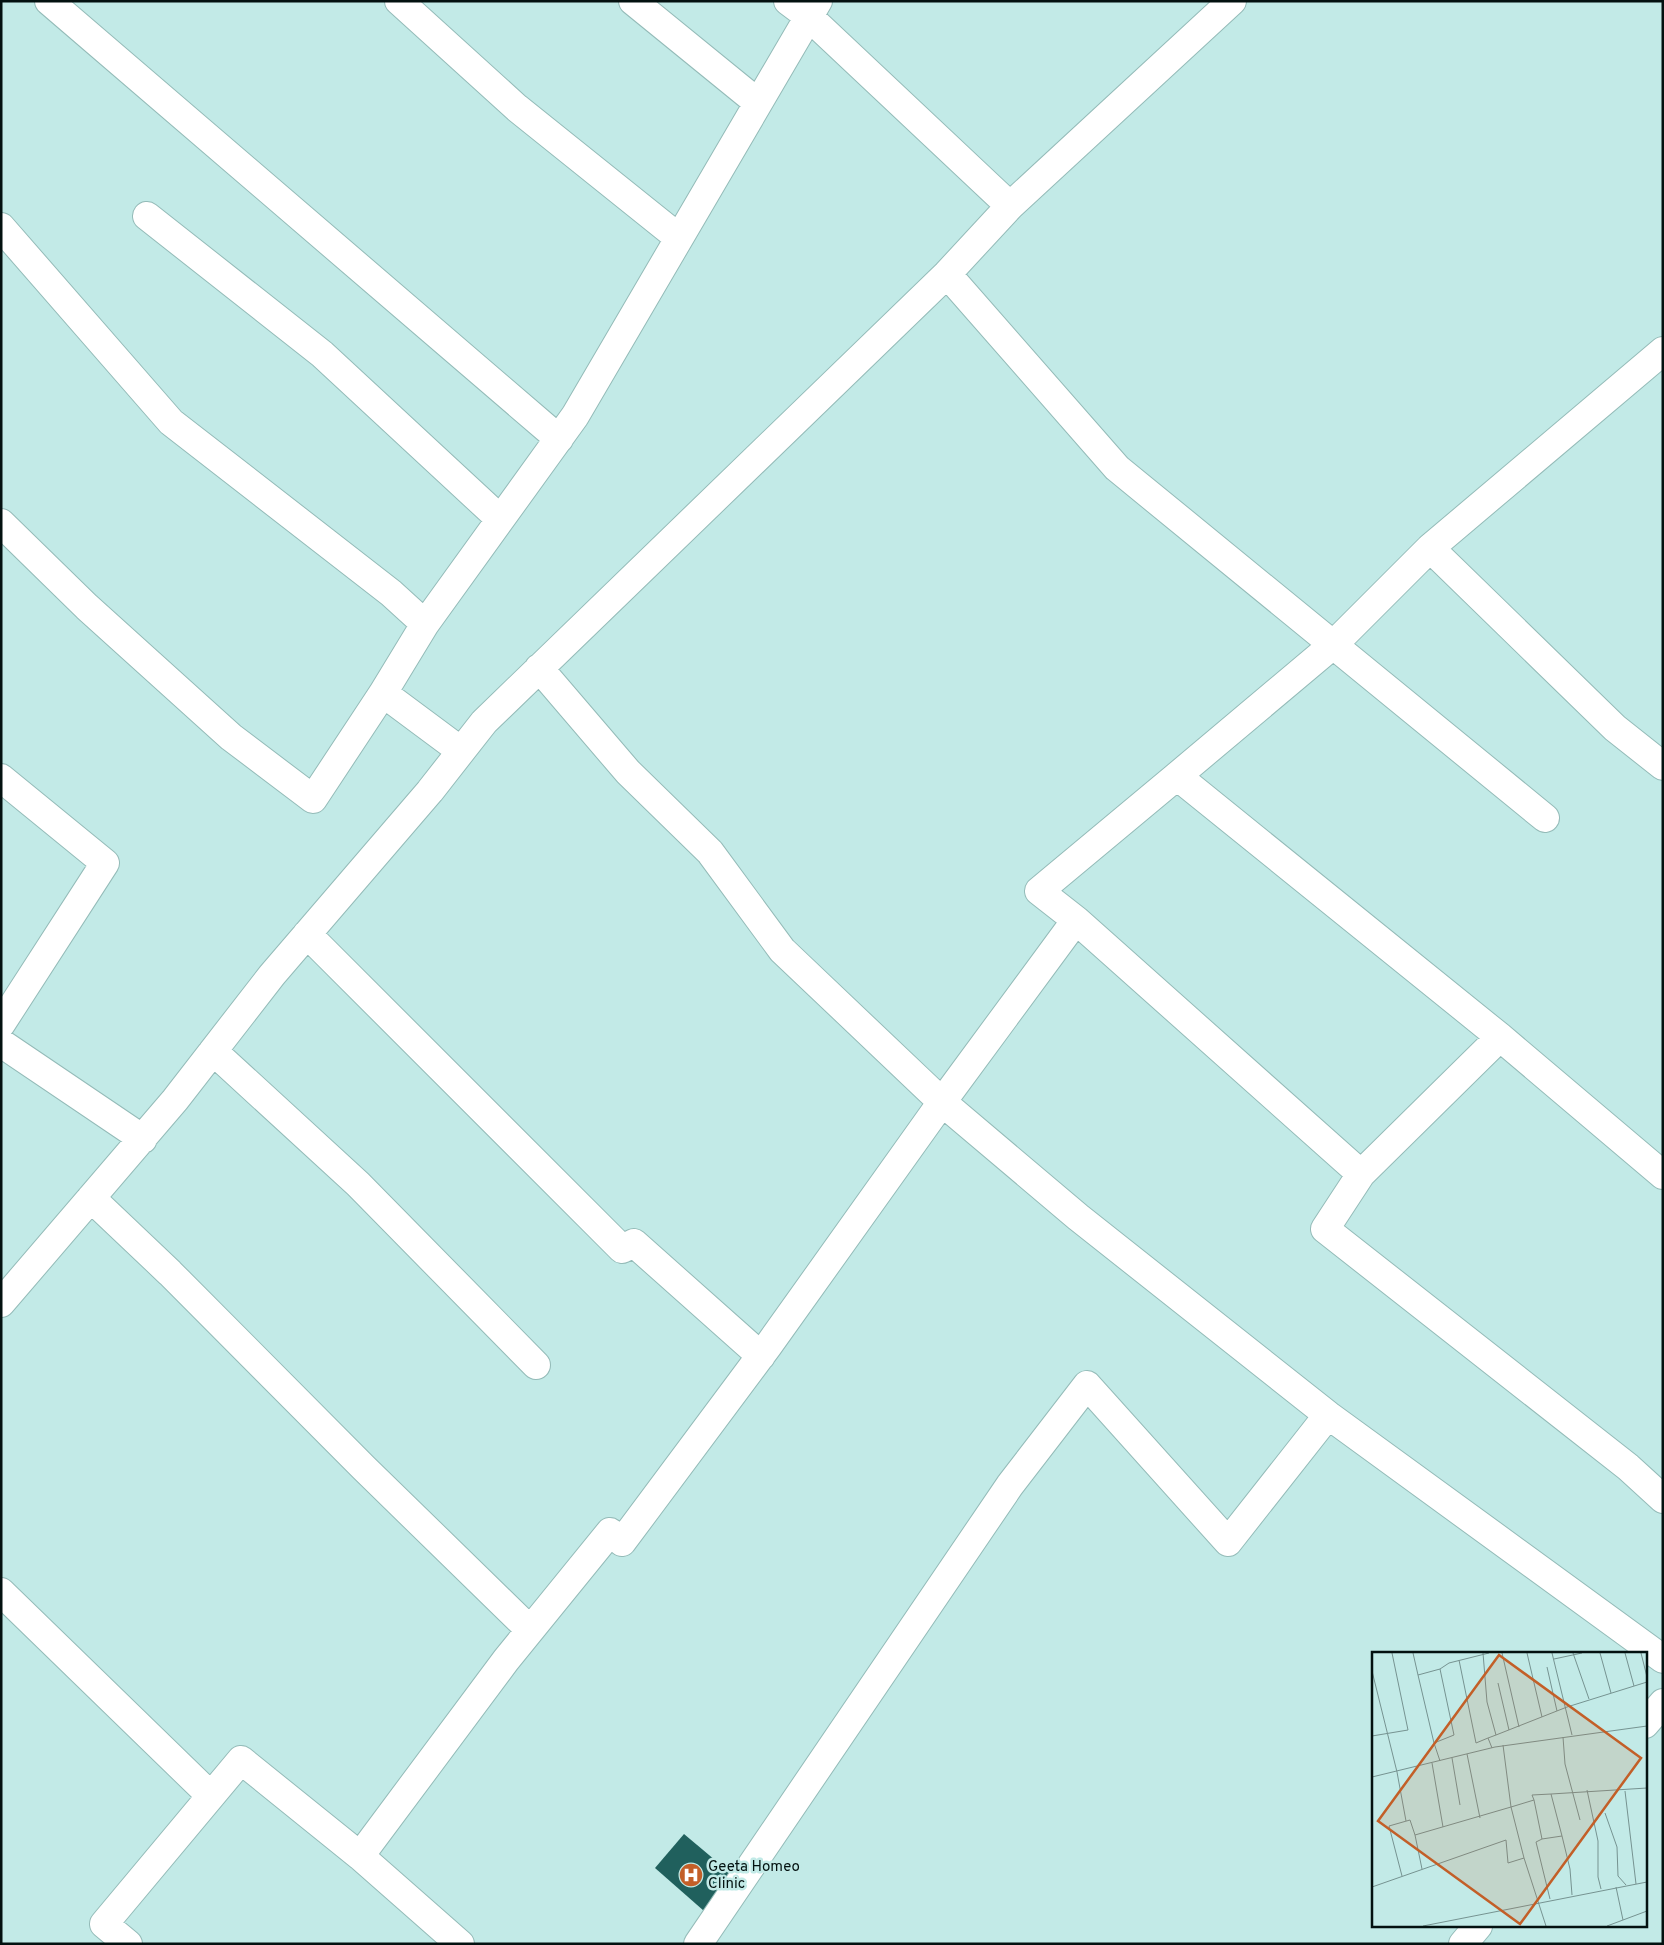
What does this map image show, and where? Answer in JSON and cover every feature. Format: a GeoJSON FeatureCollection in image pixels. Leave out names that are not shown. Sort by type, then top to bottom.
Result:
{"type":"FeatureCollection","features":[{"type":"Feature","properties":{"kind":"street"},"geometry":{"type":"LineString","coordinates":[[50,1],[559,439]]}},
{"type":"Feature","properties":{"kind":"street"},"geometry":{"type":"LineString","coordinates":[[399,1],[517,108],[679,238]]}},
{"type":"Feature","properties":{"kind":"street"},"geometry":{"type":"LineString","coordinates":[[633,1],[757,102]]}},
{"type":"Feature","properties":{"kind":"street"},"geometry":{"type":"LineString","coordinates":[[1,1303],[143,1139],[308,934],[430,791],[484,722],[947,274],[1010,206],[1232,1]]}},
{"type":"Feature","properties":{"kind":"street"},"geometry":{"type":"LineString","coordinates":[[1,524],[87,607],[230,736],[314,799],[425,624],[575,416],[757,102],[805,6],[1010,206]]}},
{"type":"Feature","properties":{"kind":"street"},"geometry":{"type":"LineString","coordinates":[[147,216],[322,354],[500,519]]}},
{"type":"Feature","properties":{"kind":"street"},"geometry":{"type":"LineString","coordinates":[[1,227],[171,422],[391,593],[425,624]]}},
{"type":"Feature","properties":{"kind":"street"},"geometry":{"type":"LineString","coordinates":[[947,274],[1117,468],[1545,818]]}},
{"type":"Feature","properties":{"kind":"street"},"geometry":{"type":"LineString","coordinates":[[1361,1174],[1076,920],[1039,891],[1334,644],[1430,548],[1663,351]]}},
{"type":"Feature","properties":{"kind":"street"},"geometry":{"type":"LineString","coordinates":[[1430,548],[1615,728],[1663,766]]}},
{"type":"Feature","properties":{"kind":"street"},"geometry":{"type":"LineString","coordinates":[[539,668],[628,772],[710,852],[782,950],[942,1102],[1078,1217],[1328,1415],[1663,1659]]}},
{"type":"Feature","properties":{"kind":"street"},"geometry":{"type":"LineString","coordinates":[[382,693],[461,750]]}},
{"type":"Feature","properties":{"kind":"street"},"geometry":{"type":"LineString","coordinates":[[1177,776],[1500,1037],[1663,1175]]}},
{"type":"Feature","properties":{"kind":"street"},"geometry":{"type":"LineString","coordinates":[[1,778],[105,863],[1,1024]]}},
{"type":"Feature","properties":{"kind":"street"},"geometry":{"type":"LineString","coordinates":[[360,1856],[530,1630],[610,1532],[622,1542],[761,1356],[942,1102],[1076,920]]}},
{"type":"Feature","properties":{"kind":"street"},"geometry":{"type":"LineString","coordinates":[[308,934],[622,1249],[634,1243],[761,1356]]}},
{"type":"Feature","properties":{"kind":"street"},"geometry":{"type":"LineString","coordinates":[[1500,1037],[1361,1174],[1325,1229],[1628,1467],[1663,1499]]}},
{"type":"Feature","properties":{"kind":"street"},"geometry":{"type":"LineString","coordinates":[[1,1043],[143,1139]]}},
{"type":"Feature","properties":{"kind":"street"},"geometry":{"type":"LineString","coordinates":[[214,1051],[358,1184],[536,1365]]}},
{"type":"Feature","properties":{"kind":"street"},"geometry":{"type":"LineString","coordinates":[[91,1198],[170,1273],[364,1468],[530,1630]]}},
{"type":"Feature","properties":{"kind":"street"},"geometry":{"type":"LineString","coordinates":[[698,1944],[1010,1485],[1087,1385],[1228,1542],[1328,1415]]}},
{"type":"Feature","properties":{"kind":"street"},"geometry":{"type":"LineString","coordinates":[[1,1592],[211,1796]]}},
{"type":"Feature","properties":{"kind":"street"},"geometry":{"type":"LineString","coordinates":[[1646,1723],[1663,1703]]}},
{"type":"Feature","properties":{"kind":"street"},"geometry":{"type":"LineString","coordinates":[[128,1944],[104,1924],[241,1760],[360,1856],[460,1944]]}},
{"type":"Feature","properties":{"kind":"street"},"geometry":{"type":"LineString","coordinates":[[1463,1944],[1476,1928]]}},
{"type":"Feature","properties":{"kind":"building"},"geometry":{"type":"Polygon","coordinates":[[[684,1834],[734,1876],[704,1911],[655,1868],[684,1834]]]}},
{"type":"Feature","properties":{"kind":"place","name":"Geeta Homeo Clinic"},"geometry":{"type":"Point","coordinates":[691,1875]}}]}
